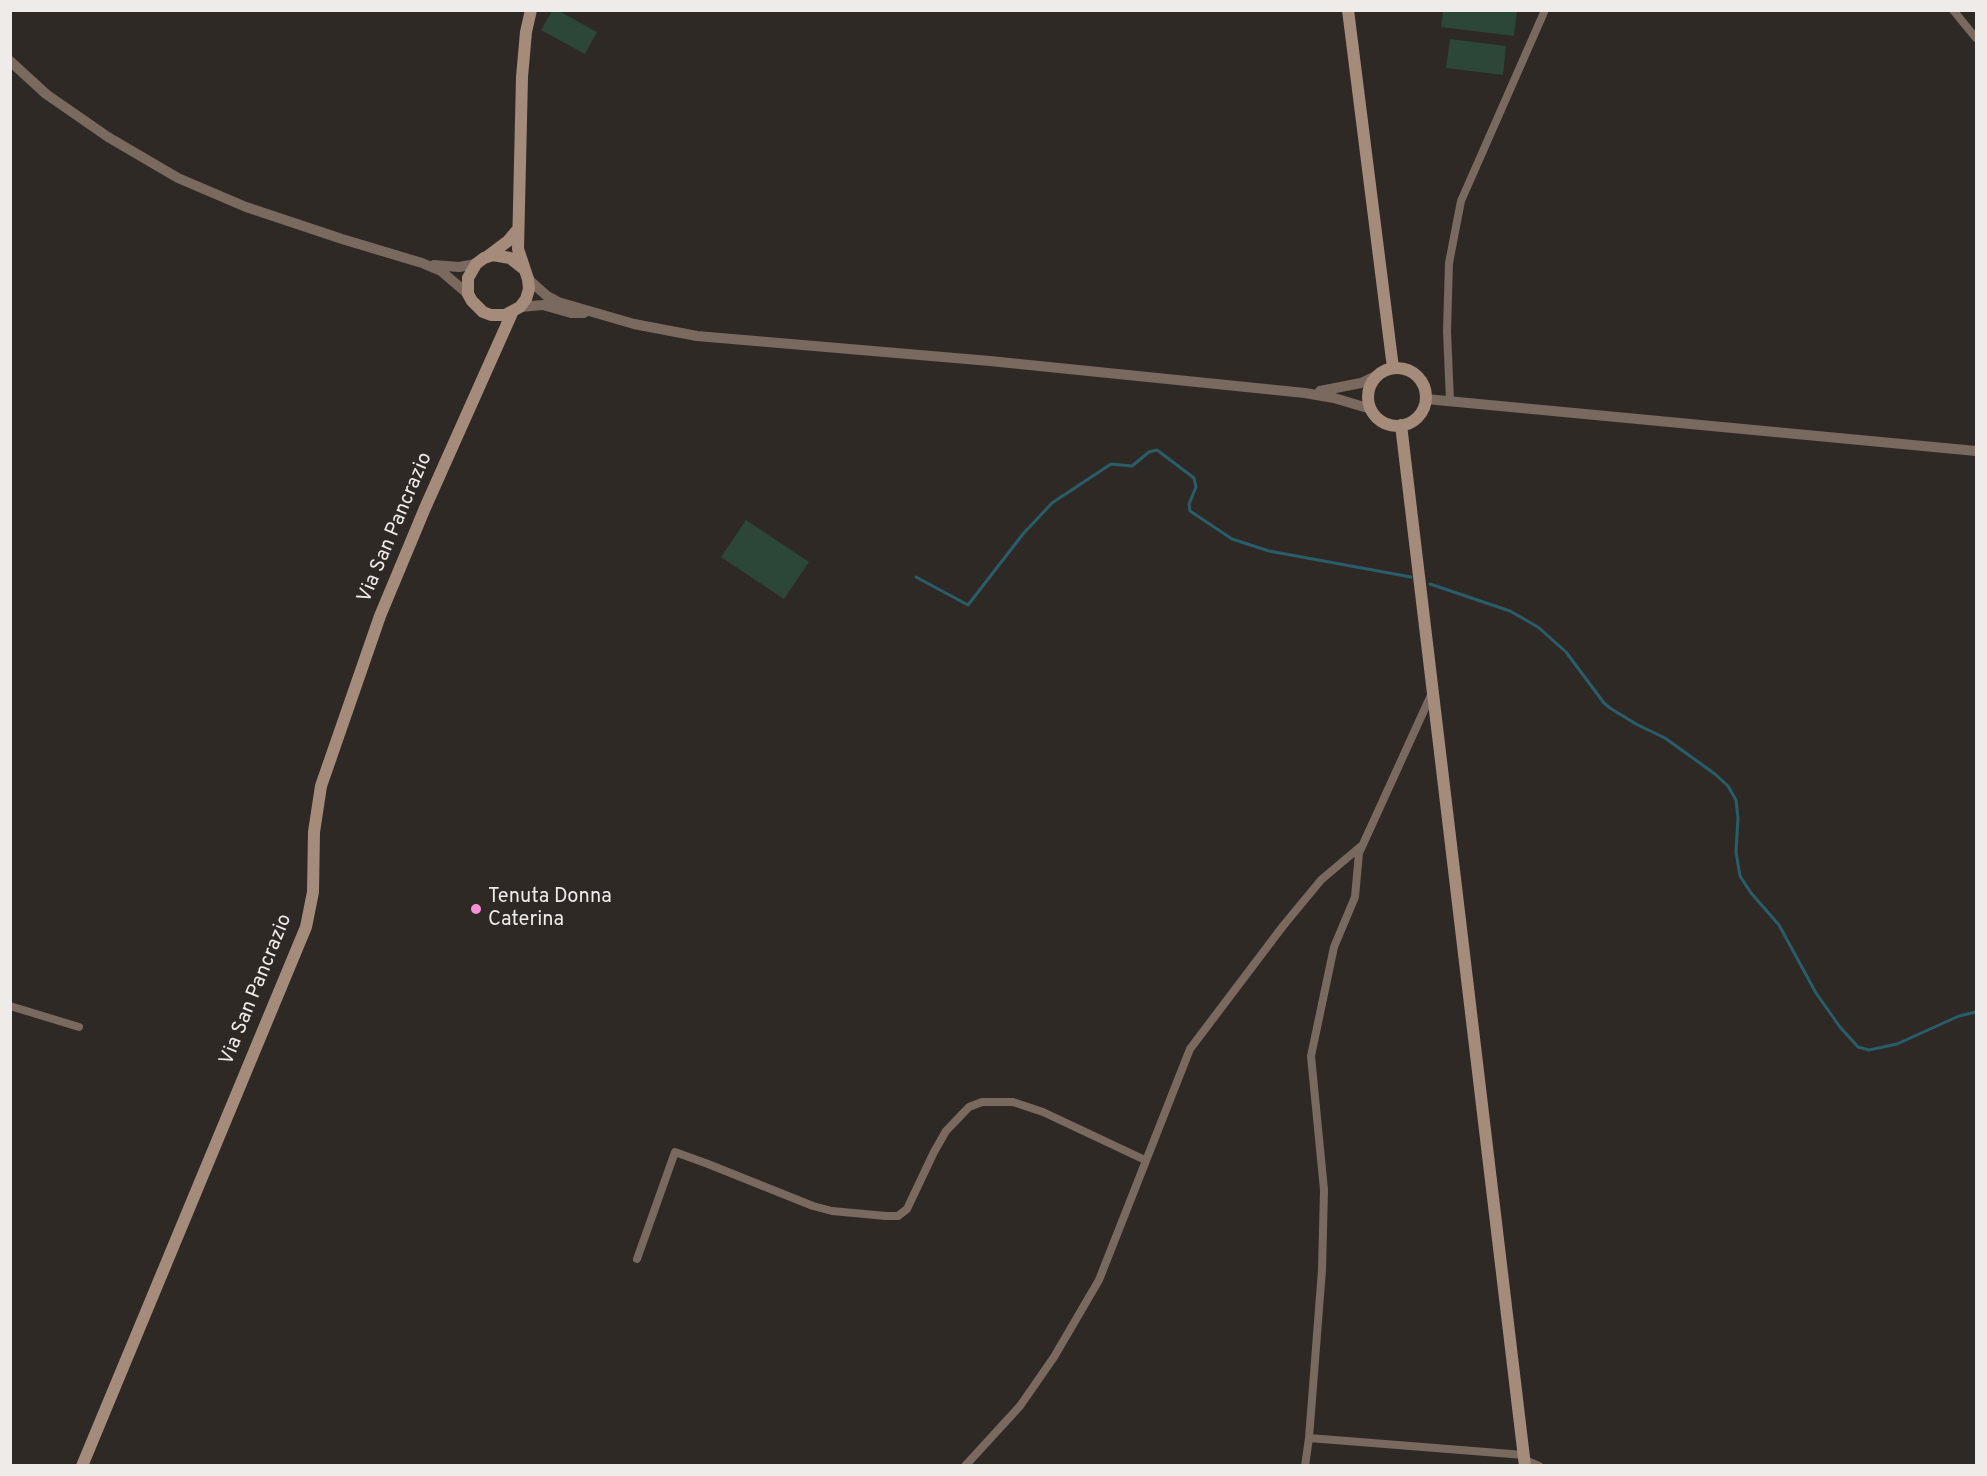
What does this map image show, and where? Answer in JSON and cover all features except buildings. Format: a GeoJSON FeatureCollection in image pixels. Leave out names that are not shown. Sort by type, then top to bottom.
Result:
{"type":"FeatureCollection","features":[{"type":"Feature","properties":{"kind":"main road"},"geometry":{"type":"LineString","coordinates":[[518,229],[500,248],[482,260],[468,278],[468,294],[477,308],[491,315],[498,316],[516,310],[526,298],[529,289],[518,249],[518,229],[522,77],[526,32],[531,10]]}},
{"type":"Feature","properties":{"kind":"main road"},"geometry":{"type":"LineString","coordinates":[[1348,10],[1393,368]]}},
{"type":"Feature","properties":{"kind":"main road"},"geometry":{"type":"LineString","coordinates":[[482,260],[502,255],[510,258],[526,274]]}},
{"type":"Feature","properties":{"kind":"main road","name":"Via San Pancrazio"},"geometry":{"type":"LineString","coordinates":[[82,1466],[306,927],[313,892],[314,832],[321,786],[380,616],[451,449],[516,310]]}},
{"type":"Feature","properties":{"kind":"main road"},"geometry":{"type":"LineString","coordinates":[[491,315],[497,335],[496,352]]}},
{"type":"Feature","properties":{"kind":"main road"},"geometry":{"type":"LineString","coordinates":[[1393,368],[1410,371],[1417,376],[1422,382],[1426,399],[1415,419],[1401,425],[1383,422],[1371,409],[1368,392],[1376,376],[1393,368]]}},
{"type":"Feature","properties":{"kind":"main road"},"geometry":{"type":"LineString","coordinates":[[1401,425],[1525,1460]]}},
{"type":"Feature","properties":{"kind":"street"},"geometry":{"type":"LineString","coordinates":[[1450,401],[1447,331],[1449,263],[1461,201],[1545,10]]}},
{"type":"Feature","properties":{"kind":"street"},"geometry":{"type":"LineString","coordinates":[[1953,10],[1977,38]]}},
{"type":"Feature","properties":{"kind":"street"},"geometry":{"type":"LineString","coordinates":[[10,61],[46,94],[108,137],[178,177],[246,207],[422,263],[441,272],[468,294]]}},
{"type":"Feature","properties":{"kind":"street"},"geometry":{"type":"LineString","coordinates":[[422,263],[459,267],[482,260]]}},
{"type":"Feature","properties":{"kind":"street"},"geometry":{"type":"LineString","coordinates":[[526,274],[547,296],[587,311],[634,324],[697,336],[990,361],[1305,393],[1334,398],[1371,409]]}},
{"type":"Feature","properties":{"kind":"street"},"geometry":{"type":"LineString","coordinates":[[516,310],[543,305],[571,313],[587,311]]}},
{"type":"Feature","properties":{"kind":"street"},"geometry":{"type":"LineString","coordinates":[[1305,393],[1334,390],[1361,383],[1376,376]]}},
{"type":"Feature","properties":{"kind":"street"},"geometry":{"type":"LineString","coordinates":[[1426,399],[1977,451]]}},
{"type":"Feature","properties":{"kind":"street"},"geometry":{"type":"LineString","coordinates":[[1305,1466],[1323,1270],[1324,1190],[1311,1056],[1334,946],[1355,897],[1359,853],[1433,693]]}},
{"type":"Feature","properties":{"kind":"street"},"geometry":{"type":"LineString","coordinates":[[965,1466],[1020,1406],[1054,1357],[1099,1280],[1190,1049],[1283,926],[1321,880],[1364,844]]}},
{"type":"Feature","properties":{"kind":"street"},"geometry":{"type":"LineString","coordinates":[[10,1006],[78,1027]]}},
{"type":"Feature","properties":{"kind":"street"},"geometry":{"type":"LineString","coordinates":[[637,1259],[675,1152],[813,1206],[832,1211],[886,1216],[898,1216],[907,1209],[946,1131],[969,1107],[982,1102],[1013,1102],[1043,1112],[1145,1160]]}},
{"type":"Feature","properties":{"kind":"street"},"geometry":{"type":"LineString","coordinates":[[1309,1438],[1525,1460],[1539,1466]]}},
{"type":"Feature","properties":{"kind":"green space"},"geometry":{"type":"Polygon","coordinates":[[[557,10],[597,32],[585,54],[541,30],[552,11],[557,10]]]}},
{"type":"Feature","properties":{"kind":"green space"},"geometry":{"type":"Polygon","coordinates":[[[1443,11],[1517,11],[1514,36],[1441,27],[1443,11]]]}},
{"type":"Feature","properties":{"kind":"green space"},"geometry":{"type":"Polygon","coordinates":[[[1450,39],[1506,46],[1503,75],[1446,68],[1450,39]]]}},
{"type":"Feature","properties":{"kind":"green space"},"geometry":{"type":"Polygon","coordinates":[[[746,520],[809,562],[784,599],[721,557],[746,520]]]}},
{"type":"Feature","properties":{"kind":"waterway"},"geometry":{"type":"LineString","coordinates":[[916,577],[968,605],[1023,534],[1052,503],[1111,464],[1132,466],[1149,452],[1157,450],[1194,478],[1196,487],[1189,504],[1190,511],[1232,539],[1269,551],[1411,577]]}},
{"type":"Feature","properties":{"kind":"waterway"},"geometry":{"type":"LineString","coordinates":[[1430,584],[1510,611],[1538,627],[1566,652],[1604,703],[1636,724],[1665,738],[1728,786],[1736,800],[1738,818],[1736,852],[1740,876],[1751,893],[1779,925],[1816,993],[1840,1027],[1858,1047],[1869,1050],[1897,1044],[1959,1016],[1976,1012]]}},
{"type":"Feature","properties":{"kind":"place","name":"Tenuta Donna Caterina"},"geometry":{"type":"Point","coordinates":[476,909]}}]}
